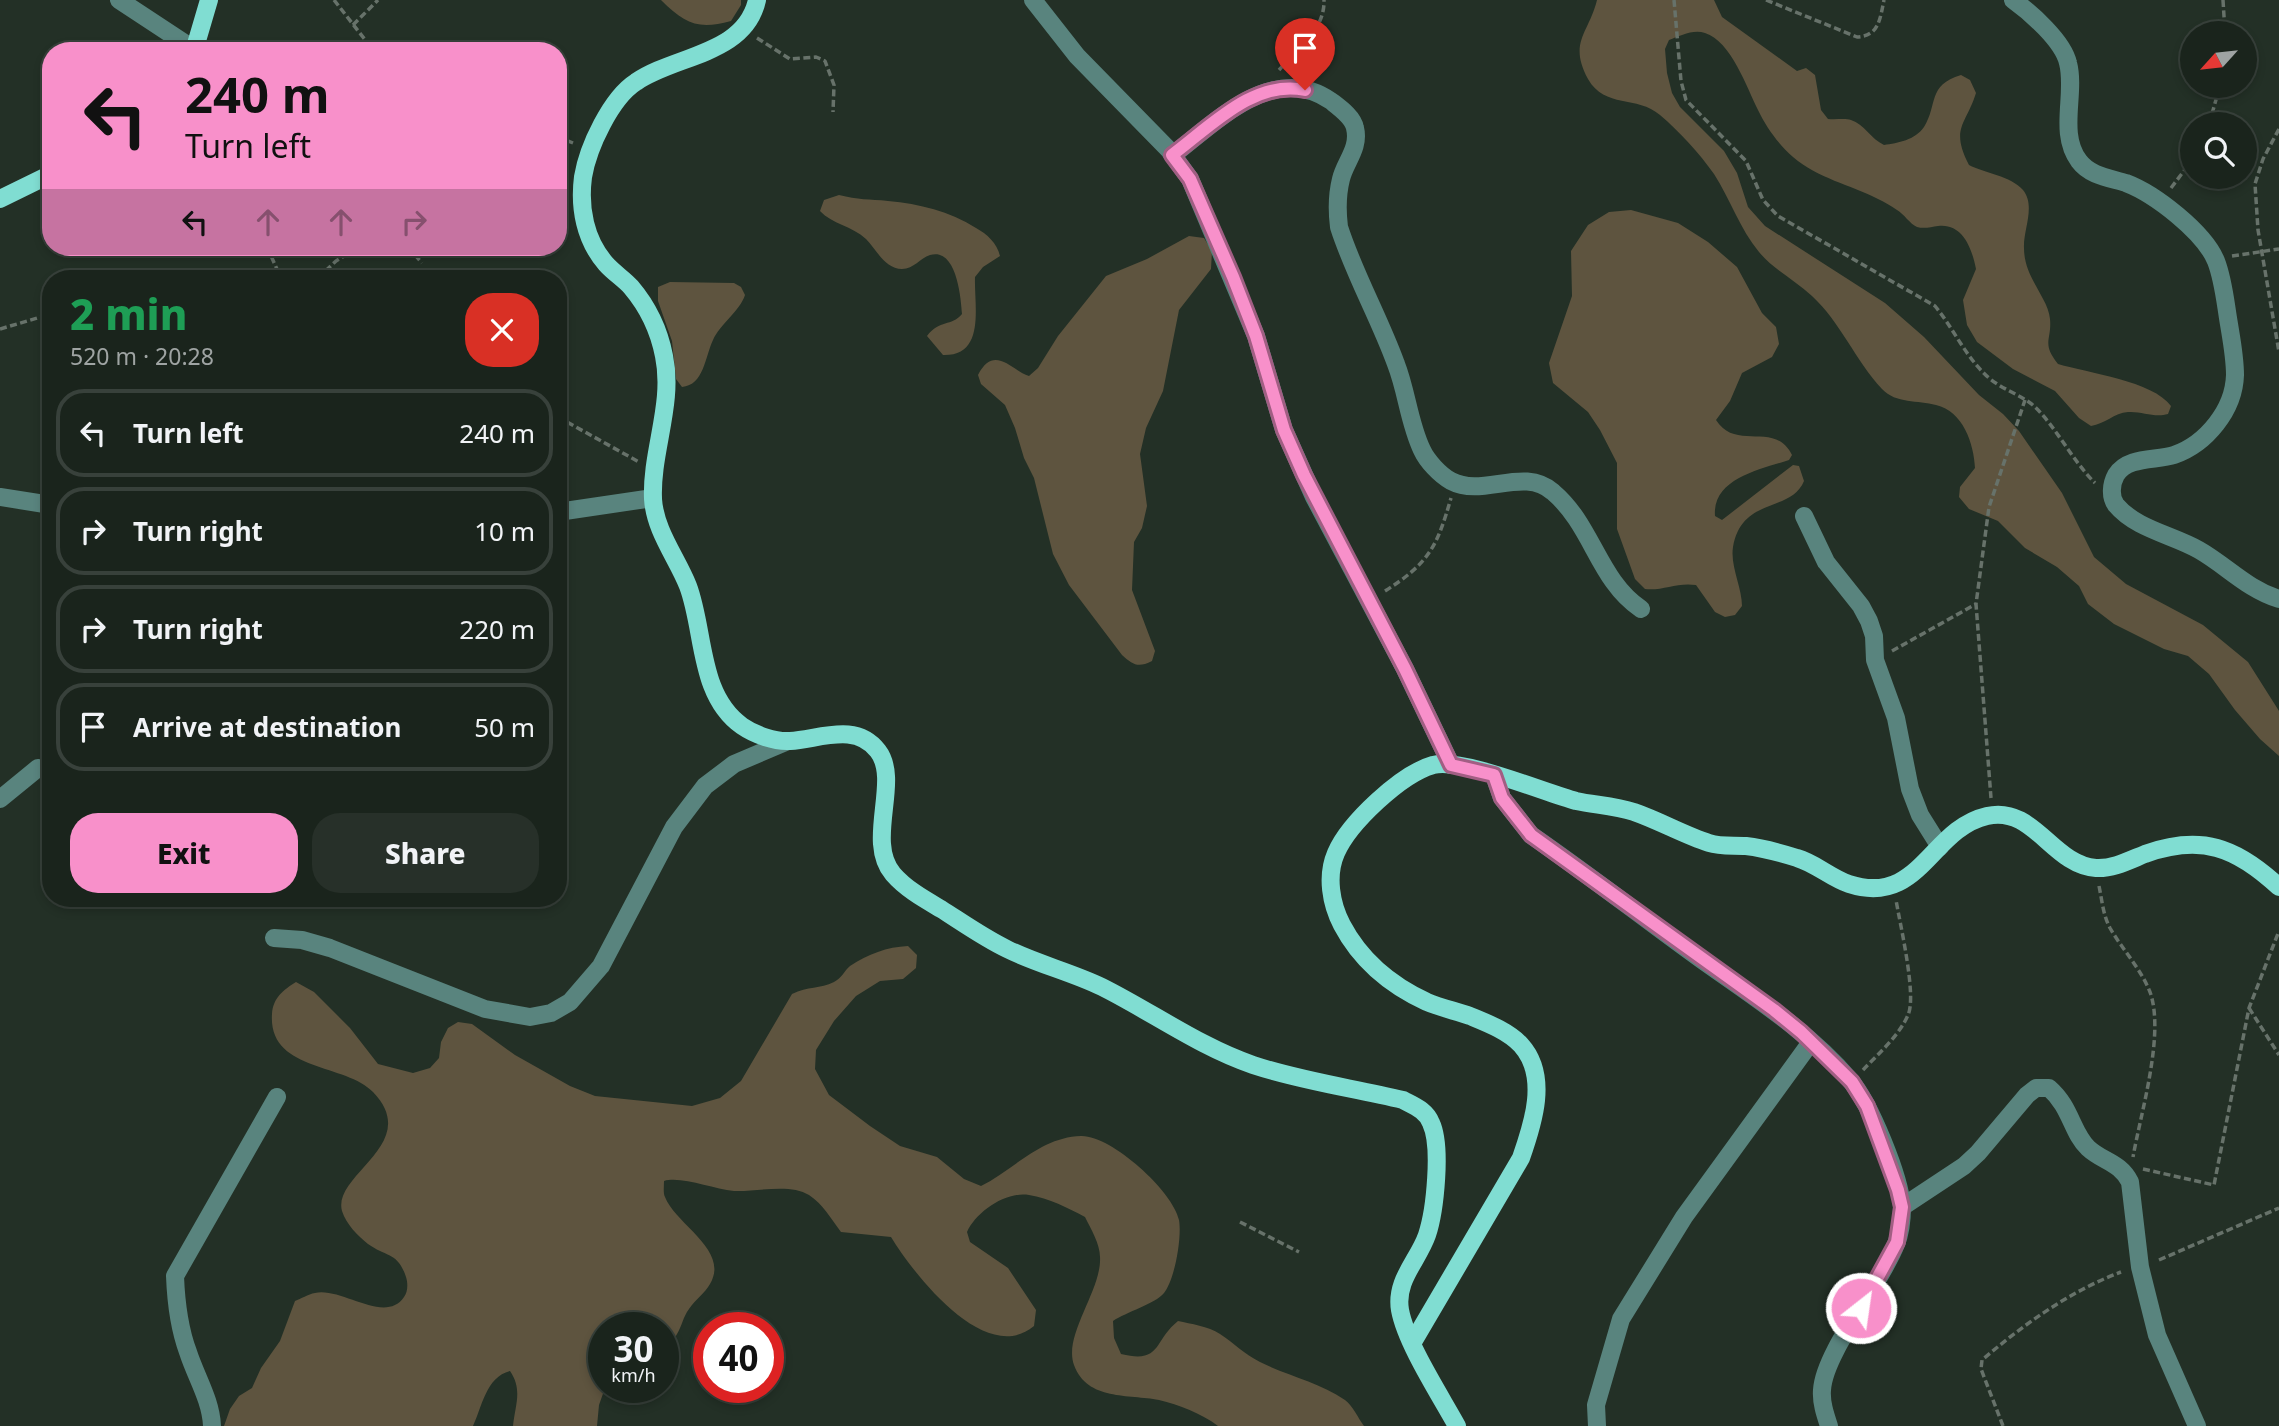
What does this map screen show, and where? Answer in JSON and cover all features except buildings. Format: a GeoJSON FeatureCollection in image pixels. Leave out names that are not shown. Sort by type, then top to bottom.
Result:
{"type":"FeatureCollection","features":[{"type":"Feature","properties":{"kind":"main road"},"geometry":{"type":"LineString","coordinates":[[197,42],[209,0]]}},
{"type":"Feature","properties":{"kind":"main road"},"geometry":{"type":"LineString","coordinates":[[757,0],[757,5],[743,30],[708,52],[674,63],[633,83],[601,124],[583,174],[581,206],[589,238],[606,264],[630,285],[653,318],[665,358],[667,401],[653,498],[656,517],[689,588],[707,670],[720,701],[739,724],[760,736],[788,741],[848,734],[867,739],[882,755],[885,780],[882,845],[890,871],[912,891],[1005,948],[1097,985],[1251,1065],[1403,1100],[1422,1109],[1432,1124],[1436,1153],[1432,1215],[1426,1237],[1404,1278],[1400,1309],[1413,1342],[1457,1426]]}},
{"type":"Feature","properties":{"kind":"main road"},"geometry":{"type":"LineString","coordinates":[[0,199],[42,178]]}},
{"type":"Feature","properties":{"kind":"main road"},"geometry":{"type":"LineString","coordinates":[[1413,1342],[1521,1158],[1532,1127],[1537,1096],[1532,1064],[1521,1045],[1501,1030],[1403,990],[1376,971],[1350,941],[1332,907],[1331,877],[1336,854],[1350,831],[1409,775],[1436,764],[1494,775],[1575,800],[1631,811],[1713,844],[1747,846],[1801,859],[1849,884],[1870,889],[1894,886],[1907,879],[1959,828],[1992,814],[2027,823],[2067,858],[2097,868],[2114,866],[2169,845],[2200,843],[2225,849],[2279,887]]}},
{"type":"Feature","properties":{"kind":"street"},"geometry":{"type":"LineString","coordinates":[[118,0],[181,42]]}},
{"type":"Feature","properties":{"kind":"street"},"geometry":{"type":"LineString","coordinates":[[1033,0],[1077,55],[1172,155],[1190,179],[1256,336],[1284,430],[1314,497],[1451,765]]}},
{"type":"Feature","properties":{"kind":"street"},"geometry":{"type":"LineString","coordinates":[[2013,0],[2048,31],[2068,60],[2071,79],[2071,145],[2079,161],[2090,172],[2127,184],[2158,202],[2202,238],[2217,262],[2228,318],[2235,379],[2229,399],[2207,436],[2190,448],[2172,456],[2126,465],[2117,474],[2112,488],[2113,502],[2123,513],[2140,523],[2191,545],[2252,588],[2279,599]]}},
{"type":"Feature","properties":{"kind":"street"},"geometry":{"type":"LineString","coordinates":[[1172,155],[1255,96],[1274,88],[1291,87],[1319,93],[1350,117],[1356,139],[1352,155],[1341,177],[1337,212],[1339,227],[1398,367],[1414,430],[1423,453],[1436,468],[1456,482],[1482,485],[1520,480],[1543,484],[1574,514],[1616,589],[1641,609]]}},
{"type":"Feature","properties":{"kind":"street"},"geometry":{"type":"LineString","coordinates":[[0,497],[42,504]]}},
{"type":"Feature","properties":{"kind":"street"},"geometry":{"type":"LineString","coordinates":[[567,511],[653,498]]}},
{"type":"Feature","properties":{"kind":"street"},"geometry":{"type":"LineString","coordinates":[[1804,516],[1826,562],[1861,606],[1869,621],[1874,636],[1875,660],[1896,718],[1910,789],[1920,815],[1940,847]]}},
{"type":"Feature","properties":{"kind":"street"},"geometry":{"type":"LineString","coordinates":[[274,938],[302,940],[330,948],[485,1009],[530,1017],[551,1013],[570,1002],[601,966],[674,827],[705,786],[734,764],[788,741]]}},
{"type":"Feature","properties":{"kind":"street"},"geometry":{"type":"LineString","coordinates":[[0,799],[38,768]]}},
{"type":"Feature","properties":{"kind":"street"},"geometry":{"type":"LineString","coordinates":[[1494,775],[1502,798],[1531,835],[1774,1010],[1852,1082],[1867,1106],[1887,1156],[1902,1207],[1897,1242],[1827,1370],[1822,1389],[1829,1426]]}},
{"type":"Feature","properties":{"kind":"street"},"geometry":{"type":"LineString","coordinates":[[1597,1426],[1596,1405],[1621,1319],[1684,1217],[1811,1042]]}},
{"type":"Feature","properties":{"kind":"street"},"geometry":{"type":"LineString","coordinates":[[1902,1207],[1964,1166],[2027,1095],[2036,1088],[2049,1088],[2059,1096],[2086,1147],[2125,1171],[2130,1182],[2140,1267],[2157,1335],[2197,1426]]}},
{"type":"Feature","properties":{"kind":"street"},"geometry":{"type":"LineString","coordinates":[[212,1426],[209,1408],[176,1308],[175,1276],[277,1097]]}},
{"type":"Feature","properties":{"kind":"path"},"geometry":{"type":"LineString","coordinates":[[334,0],[367,42]]}},
{"type":"Feature","properties":{"kind":"path"},"geometry":{"type":"LineString","coordinates":[[353,25],[378,0]]}},
{"type":"Feature","properties":{"kind":"path"},"geometry":{"type":"LineString","coordinates":[[1255,96],[1311,37],[1324,0]]}},
{"type":"Feature","properties":{"kind":"path"},"geometry":{"type":"LineString","coordinates":[[1674,0],[1681,81],[1686,100],[1746,162],[1763,201],[1779,216],[1935,306],[1949,323],[1960,344],[1987,377],[2035,406],[2076,463],[2113,502]]}},
{"type":"Feature","properties":{"kind":"path"},"geometry":{"type":"LineString","coordinates":[[1766,0],[1857,37],[1875,32],[1884,0]]}},
{"type":"Feature","properties":{"kind":"path"},"geometry":{"type":"LineString","coordinates":[[2223,0],[2224,21]]}},
{"type":"Feature","properties":{"kind":"path"},"geometry":{"type":"LineString","coordinates":[[743,30],[790,59],[816,57],[825,61],[834,85],[833,112]]}},
{"type":"Feature","properties":{"kind":"path"},"geometry":{"type":"LineString","coordinates":[[2279,129],[2266,151],[2255,184],[2262,251],[2279,352]]}},
{"type":"Feature","properties":{"kind":"path"},"geometry":{"type":"LineString","coordinates":[[2158,202],[2180,179]]}},
{"type":"Feature","properties":{"kind":"path"},"geometry":{"type":"LineString","coordinates":[[2230,257],[2279,249]]}},
{"type":"Feature","properties":{"kind":"path"},"geometry":{"type":"LineString","coordinates":[[326,270],[344,256]]}},
{"type":"Feature","properties":{"kind":"path"},"geometry":{"type":"LineString","coordinates":[[416,256],[422,263]]}},
{"type":"Feature","properties":{"kind":"path"},"geometry":{"type":"LineString","coordinates":[[0,330],[42,317]]}},
{"type":"Feature","properties":{"kind":"path"},"geometry":{"type":"LineString","coordinates":[[1992,814],[1976,604],[1989,507],[2025,400]]}},
{"type":"Feature","properties":{"kind":"path"},"geometry":{"type":"LineString","coordinates":[[567,422],[656,472]]}},
{"type":"Feature","properties":{"kind":"path"},"geometry":{"type":"LineString","coordinates":[[1369,601],[1406,578],[1430,555],[1438,541],[1456,482]]}},
{"type":"Feature","properties":{"kind":"path"},"geometry":{"type":"LineString","coordinates":[[1875,660],[1976,604]]}},
{"type":"Feature","properties":{"kind":"path"},"geometry":{"type":"LineString","coordinates":[[2097,868],[2109,925],[2149,990],[2156,1025],[2131,1166],[2214,1185],[2249,1008],[2279,930]]}},
{"type":"Feature","properties":{"kind":"path"},"geometry":{"type":"LineString","coordinates":[[1852,1082],[1903,1026],[1910,1012],[1909,986],[1894,886]]}},
{"type":"Feature","properties":{"kind":"path"},"geometry":{"type":"LineString","coordinates":[[2249,1008],[2279,1055]]}},
{"type":"Feature","properties":{"kind":"path"},"geometry":{"type":"LineString","coordinates":[[2003,1426],[1981,1369],[1982,1360],[2045,1312],[2077,1292],[2107,1277],[2140,1267],[2279,1208]]}},
{"type":"Feature","properties":{"kind":"path"},"geometry":{"type":"LineString","coordinates":[[1240,1222],[1300,1252]]}},
{"type":"Feature","properties":{"kind":"shaded area"},"geometry":{"type":"Polygon","coordinates":[[[661,0],[741,0],[741,5],[731,21],[701,25],[677,15],[661,0]]]}},
{"type":"Feature","properties":{"kind":"shaded area"},"geometry":{"type":"Polygon","coordinates":[[[1597,0],[1714,0],[1722,17],[1797,71],[1806,68],[1815,75],[1821,110],[1828,119],[1856,122],[1884,145],[1906,140],[1924,127],[1935,96],[1943,84],[1961,75],[1970,80],[1976,93],[1960,134],[1963,153],[1969,165],[2012,181],[2027,196],[2029,211],[2024,241],[2025,259],[2048,311],[2048,342],[2053,357],[2058,364],[2119,379],[2150,390],[2171,406],[2168,414],[2128,412],[2091,426],[2079,418],[2055,391],[2013,369],[1977,342],[1967,325],[1963,300],[1976,269],[1969,246],[1960,233],[1947,226],[1917,227],[1886,203],[1803,165],[1783,147],[1769,129],[1737,66],[1723,45],[1714,38],[1705,33],[1691,32],[1669,40],[1665,49],[1672,93],[1680,107],[1724,151],[1737,173],[1748,207],[1765,226],[1885,303],[1924,337],[1979,395],[2003,414],[2019,431],[2062,493],[2094,557],[2126,584],[2203,625],[2248,662],[2279,711],[2279,756],[2235,710],[2209,674],[2188,656],[2164,649],[2114,624],[2088,604],[2079,586],[2057,567],[2025,548],[1998,521],[1969,509],[1959,497],[1960,487],[1975,468],[1969,439],[1960,421],[1945,408],[1900,399],[1882,389],[1822,307],[1759,252],[1746,234],[1714,174],[1682,135],[1651,109],[1603,94],[1588,79],[1582,66],[1580,46],[1597,0]]]}},
{"type":"Feature","properties":{"kind":"shaded area"},"geometry":{"type":"Polygon","coordinates":[[[839,195],[934,209],[966,222],[991,239],[1000,256],[983,267],[975,277],[975,327],[966,347],[957,353],[943,355],[927,336],[936,327],[954,321],[962,314],[952,266],[939,255],[930,255],[906,269],[891,266],[866,239],[820,211],[824,200],[839,195]]]}},
{"type":"Feature","properties":{"kind":"shaded area"},"geometry":{"type":"Polygon","coordinates":[[[1631,210],[1678,223],[1708,242],[1737,267],[1762,313],[1776,327],[1779,344],[1772,357],[1742,373],[1730,401],[1716,420],[1724,429],[1734,434],[1776,439],[1785,445],[1792,455],[1789,460],[1753,472],[1730,484],[1716,503],[1715,516],[1722,520],[1793,465],[1799,466],[1804,481],[1798,491],[1789,498],[1756,512],[1738,531],[1733,554],[1742,606],[1735,615],[1725,617],[1715,612],[1696,585],[1645,589],[1635,579],[1617,529],[1617,463],[1588,412],[1553,383],[1549,363],[1572,296],[1571,251],[1588,225],[1609,212],[1631,210]]]}},
{"type":"Feature","properties":{"kind":"shaded area"},"geometry":{"type":"Polygon","coordinates":[[[1189,236],[1204,238],[1212,251],[1211,269],[1179,310],[1163,391],[1146,428],[1140,454],[1147,506],[1142,528],[1134,542],[1132,590],[1155,651],[1152,661],[1139,665],[1122,655],[1069,585],[1053,554],[1034,478],[1024,458],[1015,428],[1005,405],[981,384],[978,375],[990,361],[996,360],[1029,376],[1038,368],[1058,336],[1106,276],[1147,259],[1189,236]]]}},
{"type":"Feature","properties":{"kind":"shaded area"},"geometry":{"type":"Polygon","coordinates":[[[670,282],[734,283],[741,287],[745,295],[739,307],[716,334],[699,376],[689,385],[682,387],[676,379],[672,341],[658,301],[658,287],[670,282]]]}},
{"type":"Feature","properties":{"kind":"shaded area"},"geometry":{"type":"Polygon","coordinates":[[[908,946],[917,955],[916,968],[903,979],[880,981],[856,996],[834,1021],[816,1050],[815,1069],[829,1095],[900,1146],[937,1157],[964,1179],[981,1186],[1040,1148],[1067,1138],[1094,1138],[1124,1154],[1165,1194],[1174,1208],[1180,1227],[1174,1268],[1164,1293],[1154,1301],[1113,1321],[1114,1338],[1121,1354],[1144,1356],[1150,1353],[1178,1321],[1205,1327],[1220,1334],[1260,1362],[1335,1394],[1348,1403],[1364,1426],[1218,1426],[1197,1413],[1174,1404],[1110,1394],[1089,1385],[1080,1377],[1072,1353],[1078,1326],[1099,1270],[1100,1252],[1085,1217],[1051,1201],[1029,1195],[1011,1196],[985,1210],[967,1232],[970,1242],[1008,1268],[1036,1310],[1034,1326],[1015,1335],[994,1334],[973,1325],[952,1310],[916,1272],[891,1237],[841,1232],[823,1207],[801,1191],[734,1191],[671,1180],[664,1181],[665,1197],[679,1218],[707,1249],[713,1260],[714,1272],[710,1284],[689,1309],[679,1330],[679,1312],[588,1312],[588,1403],[600,1403],[597,1426],[513,1426],[517,1391],[510,1371],[495,1379],[490,1386],[473,1426],[224,1426],[230,1409],[239,1396],[252,1388],[261,1368],[280,1341],[295,1301],[312,1294],[326,1293],[386,1307],[396,1305],[407,1290],[406,1277],[399,1263],[360,1237],[349,1225],[342,1211],[343,1197],[350,1184],[383,1143],[388,1127],[386,1111],[373,1092],[361,1083],[295,1057],[282,1047],[274,1033],[272,1014],[274,1003],[291,985],[296,982],[314,992],[350,1028],[378,1064],[413,1073],[430,1068],[439,1058],[441,1042],[448,1028],[458,1022],[472,1024],[515,1055],[570,1086],[595,1096],[692,1106],[720,1098],[741,1081],[792,994],[834,982],[850,966],[893,948],[908,946]]]}},
{"type":"Feature","properties":{"kind":"route"},"geometry":{"type":"LineString","coordinates":[[1305,90],[1274,88],[1255,96],[1172,155],[1190,179],[1233,277],[1256,336],[1284,430],[1314,497],[1405,669],[1451,765],[1494,775],[1502,798],[1531,835],[1774,1010],[1835,1063],[1852,1082],[1867,1106],[1887,1156],[1902,1207],[1897,1242],[1861,1308]]}}]}
